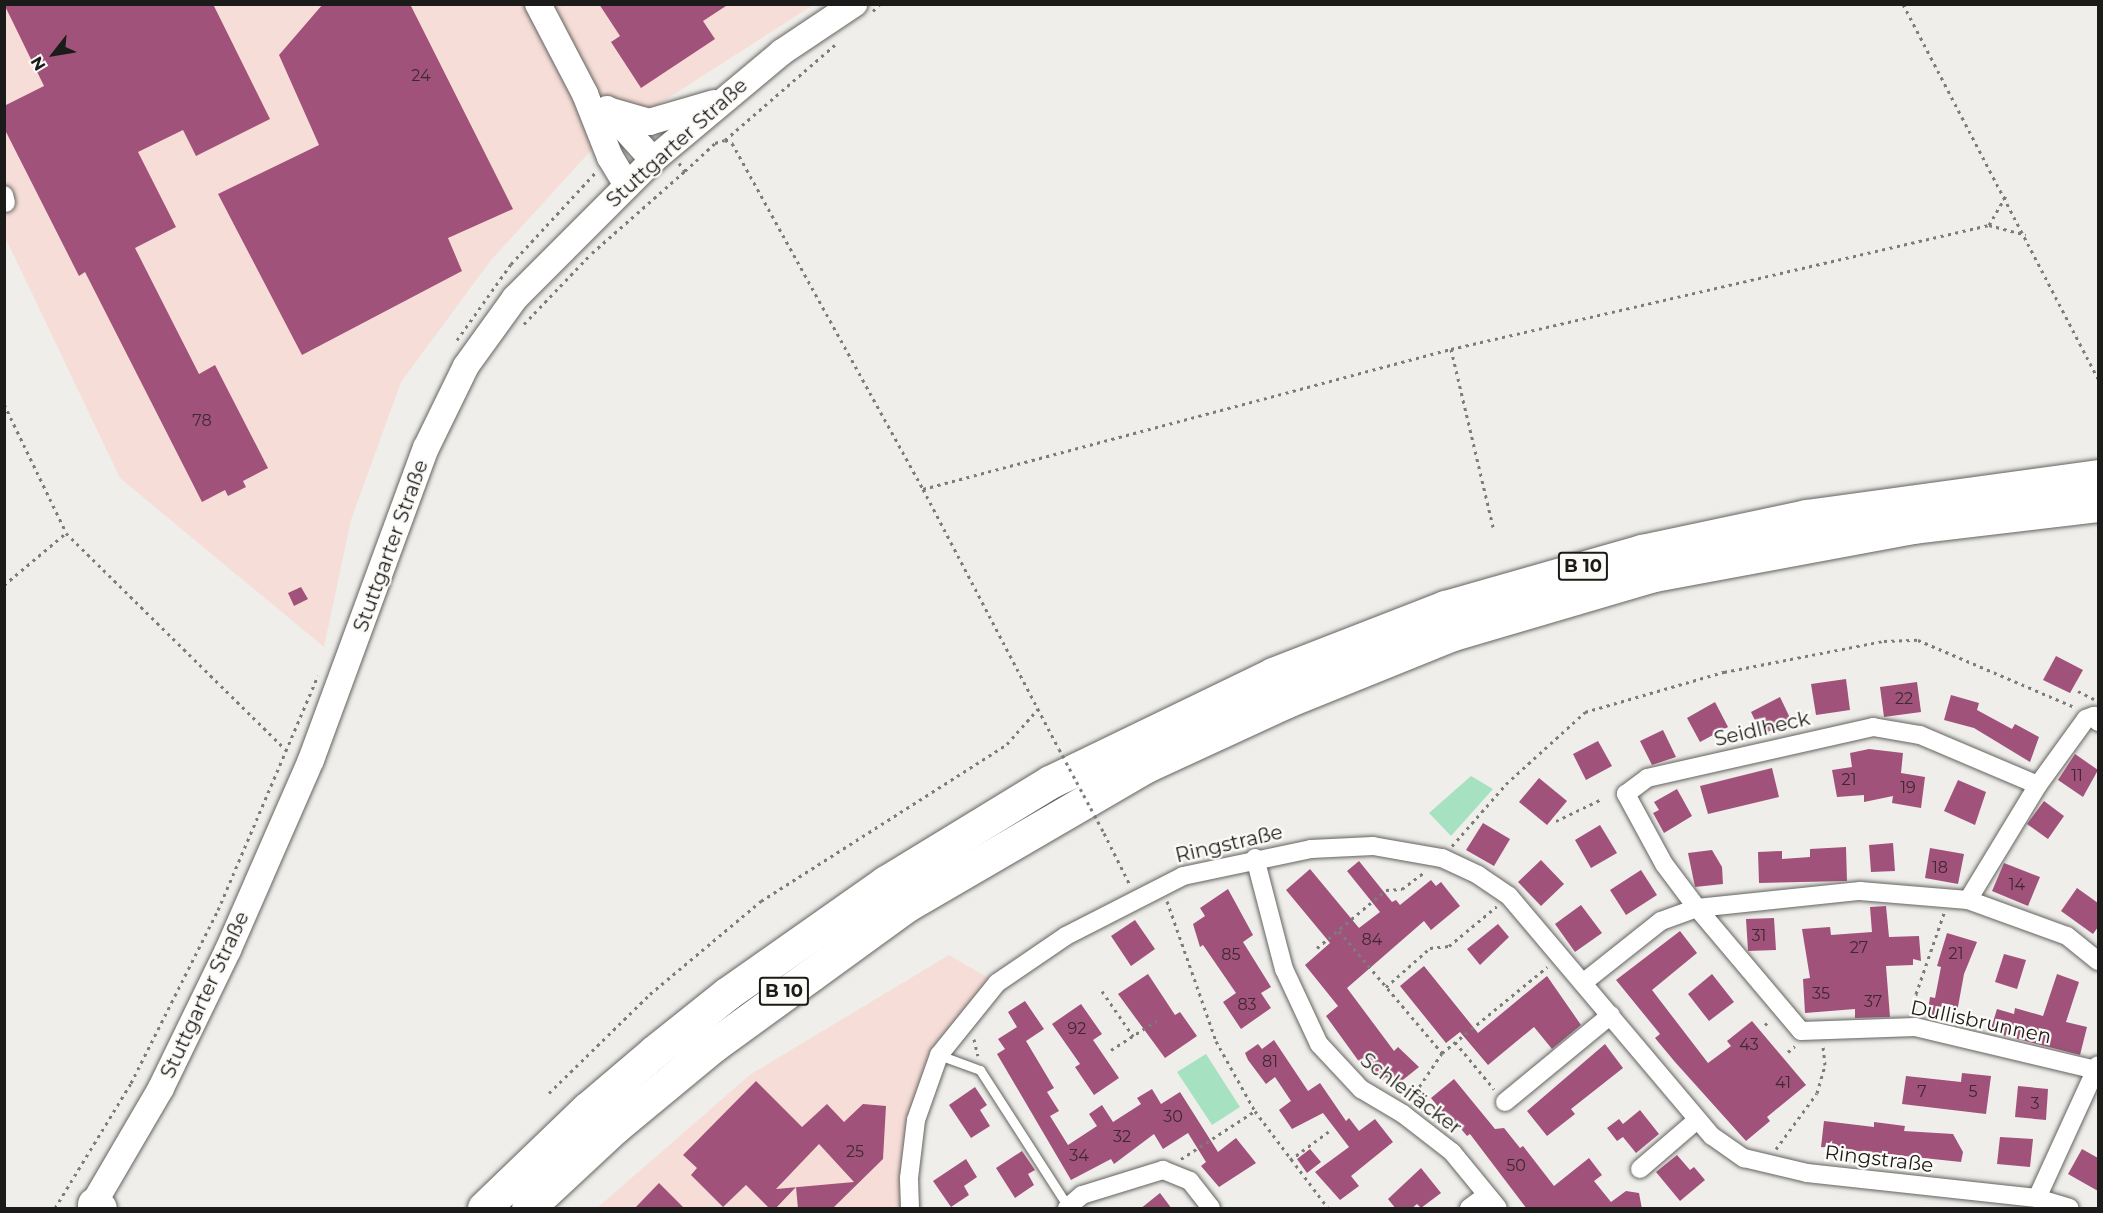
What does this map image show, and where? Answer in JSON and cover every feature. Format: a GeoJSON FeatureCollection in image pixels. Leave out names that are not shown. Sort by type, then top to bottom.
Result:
{"type":"FeatureCollection","features":[{"type":"Feature","properties":{"kind":"highway","name":"B 10"},"geometry":{"type":"LineString","coordinates":[[484,1207],[587,1109],[654,1052],[728,993],[886,882],[1050,783],[1273,674],[1445,607],[1642,551],[1806,516],[2098,476]]}},
{"type":"Feature","properties":{"kind":"highway","name":"B 10"},"geometry":{"type":"LineString","coordinates":[[528,1209],[615,1127],[713,1046],[904,908],[1137,771],[1287,701],[1453,633],[1654,575],[1913,527],[2098,505]]}},
{"type":"Feature","properties":{"kind":"main road"},"geometry":{"type":"LineString","coordinates":[[538,4],[585,94],[610,157],[627,185]]}},
{"type":"Feature","properties":{"kind":"main road","name":"Stuttgarter Straße"},"geometry":{"type":"LineString","coordinates":[[95,1207],[160,1088],[207,992],[311,760],[426,448],[466,366],[515,298],[659,154],[782,52],[863,8]]}},
{"type":"Feature","properties":{"kind":"main road"},"geometry":{"type":"LineString","coordinates":[[585,94],[611,111],[659,154]]}},
{"type":"Feature","properties":{"kind":"main road"},"geometry":{"type":"LineString","coordinates":[[611,111],[649,122],[722,101]]}},
{"type":"Feature","properties":{"kind":"street"},"geometry":{"type":"LineString","coordinates":[[1968,900],[2038,785],[2086,719],[2097,713]]}},
{"type":"Feature","properties":{"kind":"street","name":"Seidlheck"},"geometry":{"type":"LineString","coordinates":[[1697,908],[1664,864],[1626,794],[1647,778],[1873,727],[1920,735],[2038,785]]}},
{"type":"Feature","properties":{"kind":"street","name":"Ringstraße"},"geometry":{"type":"LineString","coordinates":[[910,1209],[909,1178],[916,1120],[939,1055],[969,1015],[998,983],[1066,936],[1135,897],[1189,874],[1255,858],[1311,849],[1373,846],[1442,858],[1478,874],[1509,896],[1584,982],[1697,1120],[1722,1144],[1744,1158],[1764,1164],[1926,1188],[2037,1198],[2070,1209]]}},
{"type":"Feature","properties":{"kind":"street","name":"Schleifäcker"},"geometry":{"type":"LineString","coordinates":[[1255,858],[1284,969],[1319,1044],[1361,1089],[1403,1114],[1452,1152],[1492,1202],[1469,1209]]}},
{"type":"Feature","properties":{"kind":"street"},"geometry":{"type":"LineString","coordinates":[[1584,982],[1661,921],[1697,908],[1860,891],[1968,900],[2067,936],[2098,961]]}},
{"type":"Feature","properties":{"kind":"street","name":"Dullisbrunnen"},"geometry":{"type":"LineString","coordinates":[[1697,908],[1801,1031],[1915,1027],[2097,1067],[2037,1198]]}},
{"type":"Feature","properties":{"kind":"street"},"geometry":{"type":"LineString","coordinates":[[1505,1102],[1611,1015]]}},
{"type":"Feature","properties":{"kind":"street"},"geometry":{"type":"LineString","coordinates":[[1640,1169],[1697,1120]]}},
{"type":"Feature","properties":{"kind":"street"},"geometry":{"type":"LineString","coordinates":[[1067,1207],[1082,1195],[1163,1170],[1190,1181],[1210,1209]]}},
{"type":"Feature","properties":{"kind":"lane"},"geometry":{"type":"LineString","coordinates":[[939,1055],[980,1070],[1067,1207]]}},
{"type":"Feature","properties":{"kind":"path"},"geometry":{"type":"LineString","coordinates":[[863,8],[880,4]]}},
{"type":"Feature","properties":{"kind":"path"},"geometry":{"type":"LineString","coordinates":[[1903,4],[2006,195],[2098,378]]}},
{"type":"Feature","properties":{"kind":"path"},"geometry":{"type":"LineString","coordinates":[[516,332],[592,252],[715,143],[725,140],[846,34]]}},
{"type":"Feature","properties":{"kind":"path"},"geometry":{"type":"LineString","coordinates":[[725,140],[732,143],[923,489],[1104,833],[1135,897]]}},
{"type":"Feature","properties":{"kind":"path"},"geometry":{"type":"LineString","coordinates":[[659,154],[685,171]]}},
{"type":"Feature","properties":{"kind":"path"},"geometry":{"type":"LineString","coordinates":[[1989,225],[2006,195]]}},
{"type":"Feature","properties":{"kind":"path"},"geometry":{"type":"LineString","coordinates":[[923,489],[1451,349],[1989,225],[2026,235]]}},
{"type":"Feature","properties":{"kind":"path"},"geometry":{"type":"LineString","coordinates":[[1451,349],[1493,527]]}},
{"type":"Feature","properties":{"kind":"path"},"geometry":{"type":"LineString","coordinates":[[4,404],[66,533],[287,751],[311,760]]}},
{"type":"Feature","properties":{"kind":"path"},"geometry":{"type":"LineString","coordinates":[[4,585],[66,533]]}},
{"type":"Feature","properties":{"kind":"path"},"geometry":{"type":"LineString","coordinates":[[1317,948],[1386,890],[1402,889],[1442,858],[1506,784],[1585,712],[1724,672],[1884,641],[1918,640],[2097,713]]}},
{"type":"Feature","properties":{"kind":"path"},"geometry":{"type":"LineString","coordinates":[[55,1209],[131,1083],[219,910],[319,673]]}},
{"type":"Feature","properties":{"kind":"path"},"geometry":{"type":"LineString","coordinates":[[2078,691],[2097,713]]}},
{"type":"Feature","properties":{"kind":"path"},"geometry":{"type":"LineString","coordinates":[[549,1093],[650,993],[761,901],[1007,744],[1038,708]]}},
{"type":"Feature","properties":{"kind":"path"},"geometry":{"type":"LineString","coordinates":[[1556,821],[1602,798]]}},
{"type":"Feature","properties":{"kind":"path"},"geometry":{"type":"LineString","coordinates":[[1162,885],[1216,1041],[1255,1112],[1328,1209]]}},
{"type":"Feature","properties":{"kind":"path"},"geometry":{"type":"LineString","coordinates":[[1386,987],[1430,948],[1449,946],[1509,896]]}},
{"type":"Feature","properties":{"kind":"path"},"geometry":{"type":"LineString","coordinates":[[1915,1027],[1916,994],[1950,897]]}},
{"type":"Feature","properties":{"kind":"path"},"geometry":{"type":"LineString","coordinates":[[1339,931],[1442,1053]]}},
{"type":"Feature","properties":{"kind":"path"},"geometry":{"type":"LineString","coordinates":[[1407,1106],[1442,1053],[1561,955]]}},
{"type":"Feature","properties":{"kind":"path"},"geometry":{"type":"LineString","coordinates":[[1102,992],[1132,1036]]}},
{"type":"Feature","properties":{"kind":"path"},"geometry":{"type":"LineString","coordinates":[[969,1015],[980,1070]]}},
{"type":"Feature","properties":{"kind":"path"},"geometry":{"type":"LineString","coordinates":[[1111,1050],[1156,1021]]}},
{"type":"Feature","properties":{"kind":"path"},"geometry":{"type":"LineString","coordinates":[[1764,1164],[1817,1093],[1825,1065],[1822,1030]]}},
{"type":"Feature","properties":{"kind":"path"},"geometry":{"type":"LineString","coordinates":[[1455,1042],[1505,1102]]}},
{"type":"Feature","properties":{"kind":"path"},"geometry":{"type":"LineString","coordinates":[[1163,1170],[1255,1112]]}},
{"type":"Feature","properties":{"kind":"path"},"geometry":{"type":"LineString","coordinates":[[1290,1160],[1332,1129]]}},
{"type":"Feature","properties":{"kind":"shaded area"},"geometry":{"type":"Polygon","coordinates":[[[5,5],[813,5],[597,144],[491,260],[401,382],[351,520],[324,647],[120,478],[5,237],[5,5]]]}},
{"type":"Feature","properties":{"kind":"shaded area"},"geometry":{"type":"Polygon","coordinates":[[[949,955],[997,983],[969,1015],[916,1120],[910,1208],[597,1208],[751,1074],[949,955]]]}},
{"type":"Feature","properties":{"kind":"green space"},"geometry":{"type":"Polygon","coordinates":[[[1471,776],[1493,789],[1451,836],[1429,813],[1471,776]]]}},
{"type":"Feature","properties":{"kind":"green space"},"geometry":{"type":"Polygon","coordinates":[[[1206,1054],[1240,1107],[1212,1125],[1177,1072],[1206,1054]]]}},
{"type":"Feature","properties":{"kind":"building"},"geometry":{"type":"Polygon","coordinates":[[[4,4],[213,4],[270,119],[196,156],[183,130],[138,152],[176,227],[135,248],[199,374],[215,365],[268,468],[243,481],[246,487],[228,496],[225,490],[202,502],[85,272],[79,276],[4,128],[4,106],[44,86],[4,4]]]}},
{"type":"Feature","properties":{"kind":"building"},"geometry":{"type":"Polygon","coordinates":[[[323,4],[410,4],[513,209],[448,238],[462,271],[302,355],[218,194],[319,145],[279,55],[323,4]]]}},
{"type":"Feature","properties":{"kind":"building"},"geometry":{"type":"Polygon","coordinates":[[[599,4],[729,4],[703,21],[715,39],[641,88],[611,42],[620,36],[599,4]]]}},
{"type":"Feature","properties":{"kind":"building"},"geometry":{"type":"Polygon","coordinates":[[[301,587],[308,599],[294,606],[288,593],[301,587]]]}},
{"type":"Feature","properties":{"kind":"building"},"geometry":{"type":"Polygon","coordinates":[[[2056,656],[2083,670],[2070,693],[2043,680],[2056,656]]]}},
{"type":"Feature","properties":{"kind":"building"},"geometry":{"type":"Polygon","coordinates":[[[1846,679],[1850,710],[1816,715],[1811,684],[1846,679]]]}},
{"type":"Feature","properties":{"kind":"building"},"geometry":{"type":"Polygon","coordinates":[[[1917,682],[1921,712],[1884,717],[1880,687],[1917,682]]]}},
{"type":"Feature","properties":{"kind":"building"},"geometry":{"type":"Polygon","coordinates":[[[1951,695],[1979,703],[1977,710],[2012,729],[2015,724],[2039,737],[2030,762],[1974,728],[1944,720],[1951,695]]]}},
{"type":"Feature","properties":{"kind":"building"},"geometry":{"type":"Polygon","coordinates":[[[1780,697],[1791,720],[1762,735],[1751,712],[1780,697]]]}},
{"type":"Feature","properties":{"kind":"building"},"geometry":{"type":"Polygon","coordinates":[[[1715,702],[1728,727],[1700,742],[1687,718],[1715,702]]]}},
{"type":"Feature","properties":{"kind":"building"},"geometry":{"type":"Polygon","coordinates":[[[1663,730],[1676,757],[1652,765],[1640,741],[1663,730]]]}},
{"type":"Feature","properties":{"kind":"building"},"geometry":{"type":"Polygon","coordinates":[[[1598,741],[1612,766],[1586,780],[1573,754],[1598,741]]]}},
{"type":"Feature","properties":{"kind":"building"},"geometry":{"type":"Polygon","coordinates":[[[1869,749],[1903,753],[1901,773],[1925,777],[1921,808],[1892,803],[1893,796],[1864,802],[1864,795],[1837,797],[1832,770],[1852,767],[1850,753],[1869,749]]]}},
{"type":"Feature","properties":{"kind":"building"},"geometry":{"type":"Polygon","coordinates":[[[2075,754],[2098,770],[2083,797],[2058,780],[2075,754]]]}},
{"type":"Feature","properties":{"kind":"building"},"geometry":{"type":"Polygon","coordinates":[[[1772,768],[1779,797],[1708,814],[1700,786],[1772,768]]]}},
{"type":"Feature","properties":{"kind":"building"},"geometry":{"type":"Polygon","coordinates":[[[1539,778],[1567,801],[1547,825],[1519,802],[1539,778]]]}},
{"type":"Feature","properties":{"kind":"building"},"geometry":{"type":"Polygon","coordinates":[[[1958,780],[1986,792],[1975,825],[1944,811],[1958,780]]]}},
{"type":"Feature","properties":{"kind":"building"},"geometry":{"type":"Polygon","coordinates":[[[1677,789],[1692,816],[1664,833],[1653,813],[1659,810],[1654,802],[1677,789]]]}},
{"type":"Feature","properties":{"kind":"building"},"geometry":{"type":"Polygon","coordinates":[[[2044,801],[2064,816],[2048,839],[2027,824],[2044,801]]]}},
{"type":"Feature","properties":{"kind":"building"},"geometry":{"type":"Polygon","coordinates":[[[1483,823],[1510,839],[1494,866],[1466,850],[1483,823]]]}},
{"type":"Feature","properties":{"kind":"building"},"geometry":{"type":"Polygon","coordinates":[[[1600,825],[1617,853],[1591,868],[1575,840],[1600,825]]]}},
{"type":"Feature","properties":{"kind":"building"},"geometry":{"type":"Polygon","coordinates":[[[1893,843],[1895,871],[1871,872],[1869,845],[1893,843]]]}},
{"type":"Feature","properties":{"kind":"building"},"geometry":{"type":"Polygon","coordinates":[[[1846,847],[1847,881],[1759,883],[1758,852],[1782,851],[1782,859],[1810,857],[1810,849],[1846,847]]]}},
{"type":"Feature","properties":{"kind":"building"},"geometry":{"type":"Polygon","coordinates":[[[1930,848],[1964,854],[1958,884],[1925,878],[1930,848]]]}},
{"type":"Feature","properties":{"kind":"building"},"geometry":{"type":"Polygon","coordinates":[[[1712,850],[1722,867],[1723,884],[1695,887],[1688,853],[1712,850]]]}},
{"type":"Feature","properties":{"kind":"building"},"geometry":{"type":"Polygon","coordinates":[[[1541,860],[1564,884],[1541,906],[1518,882],[1541,860]]]}},
{"type":"Feature","properties":{"kind":"building"},"geometry":{"type":"Polygon","coordinates":[[[1359,861],[1392,902],[1396,900],[1400,905],[1431,880],[1436,886],[1441,882],[1460,906],[1431,930],[1424,921],[1347,988],[1394,1051],[1398,1047],[1419,1067],[1394,1087],[1386,1077],[1382,1080],[1365,1059],[1360,1063],[1326,1016],[1338,1006],[1305,965],[1330,943],[1286,890],[1310,869],[1359,928],[1380,912],[1347,871],[1359,861]]]}},
{"type":"Feature","properties":{"kind":"building"},"geometry":{"type":"Polygon","coordinates":[[[2004,863],[2040,877],[2028,906],[1992,891],[2004,863]]]}},
{"type":"Feature","properties":{"kind":"building"},"geometry":{"type":"Polygon","coordinates":[[[1641,870],[1657,895],[1626,915],[1610,890],[1641,870]]]}},
{"type":"Feature","properties":{"kind":"building"},"geometry":{"type":"Polygon","coordinates":[[[2077,888],[2098,903],[2098,927],[2093,934],[2061,911],[2077,888]]]}},
{"type":"Feature","properties":{"kind":"building"},"geometry":{"type":"Polygon","coordinates":[[[1228,889],[1253,935],[1243,942],[1271,987],[1261,993],[1271,1008],[1241,1029],[1223,1002],[1236,993],[1203,945],[1200,947],[1193,924],[1205,916],[1200,908],[1228,889]]]}},
{"type":"Feature","properties":{"kind":"building"},"geometry":{"type":"Polygon","coordinates":[[[1581,905],[1602,933],[1575,952],[1555,924],[1581,905]]]}},
{"type":"Feature","properties":{"kind":"building"},"geometry":{"type":"Polygon","coordinates":[[[1886,906],[1889,937],[1919,936],[1921,961],[1913,959],[1913,965],[1886,966],[1890,1017],[1855,1018],[1855,1009],[1805,1013],[1803,979],[1810,978],[1802,929],[1830,927],[1831,935],[1872,932],[1870,907],[1886,906]]]}},
{"type":"Feature","properties":{"kind":"building"},"geometry":{"type":"Polygon","coordinates":[[[1774,918],[1776,950],[1748,951],[1746,919],[1774,918]]]}},
{"type":"Feature","properties":{"kind":"building"},"geometry":{"type":"Polygon","coordinates":[[[1135,920],[1155,949],[1131,966],[1111,936],[1135,920]]]}},
{"type":"Feature","properties":{"kind":"building"},"geometry":{"type":"Polygon","coordinates":[[[1498,924],[1509,937],[1480,965],[1467,949],[1498,924]]]}},
{"type":"Feature","properties":{"kind":"building"},"geometry":{"type":"Polygon","coordinates":[[[1680,931],[1697,953],[1652,990],[1708,1063],[1731,1046],[1727,1041],[1752,1021],[1806,1085],[1767,1117],[1770,1121],[1746,1141],[1655,1038],[1660,1034],[1616,980],[1680,931]]]}},
{"type":"Feature","properties":{"kind":"building"},"geometry":{"type":"Polygon","coordinates":[[[1947,933],[1977,942],[1964,974],[1955,1023],[1927,1017],[1930,997],[1935,998],[1941,967],[1937,966],[1947,933]]]}},
{"type":"Feature","properties":{"kind":"building"},"geometry":{"type":"Polygon","coordinates":[[[2004,954],[2026,960],[2017,989],[1995,982],[2004,954]]]}},
{"type":"Feature","properties":{"kind":"building"},"geometry":{"type":"Polygon","coordinates":[[[1424,966],[1478,1033],[1547,976],[1581,1025],[1552,1049],[1534,1027],[1488,1065],[1460,1032],[1446,1043],[1400,986],[1424,966]]]}},
{"type":"Feature","properties":{"kind":"building"},"geometry":{"type":"Polygon","coordinates":[[[1148,974],[1175,1015],[1180,1012],[1197,1036],[1165,1058],[1118,994],[1148,974]]]}},
{"type":"Feature","properties":{"kind":"building"},"geometry":{"type":"Polygon","coordinates":[[[1712,974],[1734,1002],[1709,1021],[1688,994],[1712,974]]]}},
{"type":"Feature","properties":{"kind":"building"},"geometry":{"type":"Polygon","coordinates":[[[2057,974],[2079,982],[2066,1022],[2087,1027],[2080,1055],[1990,1032],[1997,1009],[2014,1014],[2015,1008],[2043,1016],[2057,974]]]}},
{"type":"Feature","properties":{"kind":"building"},"geometry":{"type":"Polygon","coordinates":[[[1025,1001],[1044,1029],[1026,1041],[1054,1088],[1047,1092],[1059,1111],[1050,1116],[1068,1145],[1097,1126],[1089,1114],[1102,1105],[1113,1122],[1141,1104],[1137,1098],[1152,1089],[1161,1104],[1180,1092],[1218,1152],[1236,1138],[1256,1163],[1219,1187],[1201,1166],[1206,1162],[1188,1133],[1163,1149],[1154,1134],[1114,1164],[1111,1159],[1071,1180],[997,1054],[1005,1049],[998,1039],[1017,1027],[1008,1012],[1025,1001]]]}},
{"type":"Feature","properties":{"kind":"building"},"geometry":{"type":"Polygon","coordinates":[[[1081,1004],[1102,1034],[1093,1040],[1119,1078],[1094,1095],[1075,1067],[1080,1064],[1052,1024],[1081,1004]]]}},
{"type":"Feature","properties":{"kind":"building"},"geometry":{"type":"Polygon","coordinates":[[[1274,1040],[1308,1091],[1320,1083],[1346,1121],[1349,1118],[1359,1131],[1375,1119],[1393,1142],[1351,1176],[1359,1186],[1340,1200],[1315,1172],[1349,1147],[1323,1113],[1292,1129],[1279,1110],[1291,1101],[1275,1077],[1266,1084],[1245,1053],[1258,1044],[1262,1049],[1274,1040]]]}},
{"type":"Feature","properties":{"kind":"building"},"geometry":{"type":"Polygon","coordinates":[[[1605,1044],[1623,1068],[1571,1109],[1575,1114],[1547,1136],[1527,1111],[1605,1044]]]}},
{"type":"Feature","properties":{"kind":"building"},"geometry":{"type":"Polygon","coordinates":[[[1962,1073],[1991,1076],[1986,1114],[1902,1104],[1906,1076],[1961,1082],[1962,1073]]]}},
{"type":"Feature","properties":{"kind":"building"},"geometry":{"type":"Polygon","coordinates":[[[1454,1079],[1495,1129],[1504,1128],[1520,1148],[1523,1146],[1554,1186],[1589,1158],[1602,1175],[1594,1181],[1611,1202],[1626,1191],[1639,1193],[1642,1209],[1527,1209],[1470,1134],[1467,1136],[1456,1123],[1453,1125],[1431,1098],[1454,1079]]]}},
{"type":"Feature","properties":{"kind":"building"},"geometry":{"type":"Polygon","coordinates":[[[756,1081],[802,1127],[827,1104],[844,1122],[863,1104],[886,1106],[883,1159],[832,1209],[798,1209],[796,1187],[775,1209],[770,1209],[746,1185],[723,1207],[691,1175],[697,1168],[683,1155],[756,1081]],[[819,1144],[776,1189],[796,1187],[854,1182],[819,1144]]]}},
{"type":"Feature","properties":{"kind":"building"},"geometry":{"type":"Polygon","coordinates":[[[2018,1086],[2048,1089],[2046,1120],[2015,1117],[2018,1086]]]}},
{"type":"Feature","properties":{"kind":"building"},"geometry":{"type":"Polygon","coordinates":[[[975,1087],[987,1105],[980,1110],[990,1126],[971,1138],[949,1105],[975,1087]]]}},
{"type":"Feature","properties":{"kind":"building"},"geometry":{"type":"Polygon","coordinates":[[[1640,1110],[1659,1134],[1636,1153],[1623,1137],[1617,1141],[1607,1128],[1619,1119],[1623,1124],[1640,1110]]]}},
{"type":"Feature","properties":{"kind":"building"},"geometry":{"type":"Polygon","coordinates":[[[1824,1121],[1874,1127],[1874,1122],[1905,1126],[1904,1131],[1953,1134],[1963,1152],[1961,1162],[1821,1147],[1824,1121]]]}},
{"type":"Feature","properties":{"kind":"building"},"geometry":{"type":"Polygon","coordinates":[[[2000,1137],[2033,1139],[2030,1167],[1997,1164],[2000,1137]]]}},
{"type":"Feature","properties":{"kind":"building"},"geometry":{"type":"Polygon","coordinates":[[[1310,1149],[1321,1162],[1307,1173],[1297,1159],[1310,1149]]]}},
{"type":"Feature","properties":{"kind":"building"},"geometry":{"type":"Polygon","coordinates":[[[2082,1149],[2098,1158],[2098,1191],[2068,1174],[2082,1149]]]}},
{"type":"Feature","properties":{"kind":"building"},"geometry":{"type":"Polygon","coordinates":[[[1022,1151],[1035,1170],[1028,1174],[1034,1185],[1015,1198],[996,1168],[1022,1151]]]}},
{"type":"Feature","properties":{"kind":"building"},"geometry":{"type":"Polygon","coordinates":[[[1677,1155],[1690,1170],[1694,1167],[1705,1180],[1680,1201],[1656,1172],[1677,1155]]]}},
{"type":"Feature","properties":{"kind":"building"},"geometry":{"type":"Polygon","coordinates":[[[966,1159],[977,1177],[964,1186],[969,1195],[951,1207],[933,1181],[966,1159]]]}},
{"type":"Feature","properties":{"kind":"building"},"geometry":{"type":"Polygon","coordinates":[[[1421,1168],[1441,1193],[1421,1208],[1417,1204],[1411,1209],[1396,1209],[1388,1199],[1421,1168]]]}},
{"type":"Feature","properties":{"kind":"building"},"geometry":{"type":"Polygon","coordinates":[[[659,1183],[685,1209],[634,1209],[659,1183]]]}},
{"type":"Feature","properties":{"kind":"building"},"geometry":{"type":"Polygon","coordinates":[[[1160,1193],[1172,1209],[1140,1209],[1160,1193]]]}}]}
